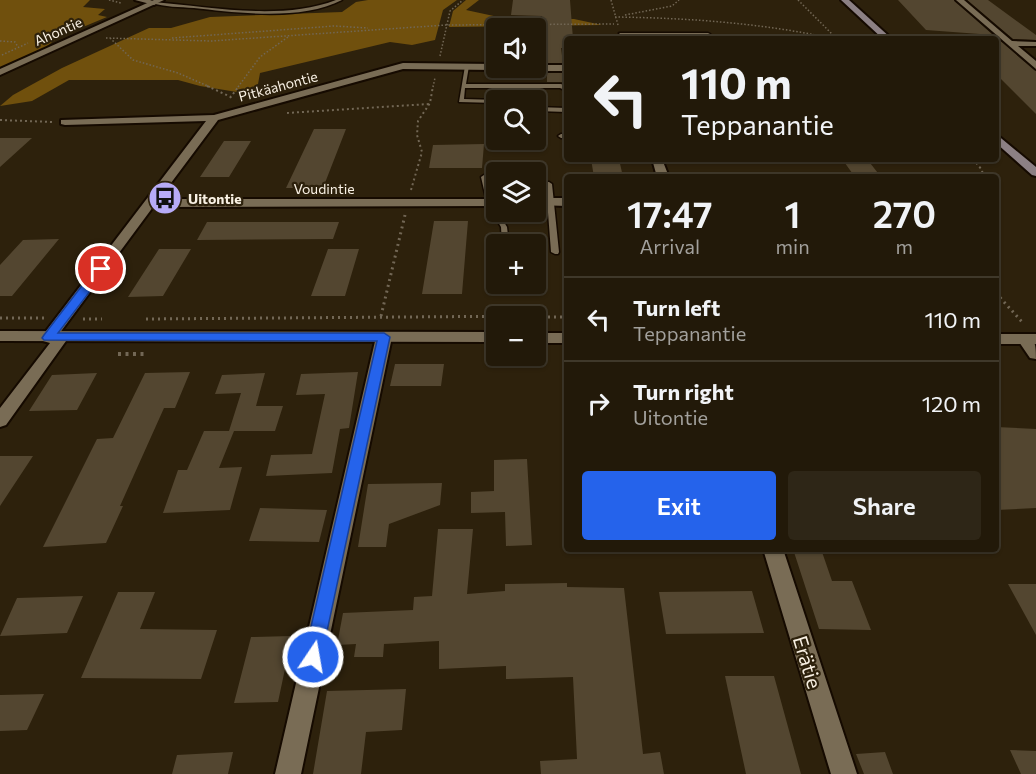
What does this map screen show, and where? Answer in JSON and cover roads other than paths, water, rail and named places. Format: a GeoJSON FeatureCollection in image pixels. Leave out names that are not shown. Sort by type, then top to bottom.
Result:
{"type":"FeatureCollection","features":[{"type":"Feature","properties":{"kind":"main road"},"geometry":{"type":"LineString","coordinates":[[845,0],[885,36]]}},
{"type":"Feature","properties":{"kind":"main road"},"geometry":{"type":"LineString","coordinates":[[999,140],[1036,173]]}},
{"type":"Feature","properties":{"kind":"street"},"geometry":{"type":"LineString","coordinates":[[139,0],[157,1]]}},
{"type":"Feature","properties":{"kind":"street"},"geometry":{"type":"LineString","coordinates":[[960,0],[1036,66]]}},
{"type":"Feature","properties":{"kind":"street","name":"Ahontie"},"geometry":{"type":"LineString","coordinates":[[0,72],[157,1]]}},
{"type":"Feature","properties":{"kind":"street"},"geometry":{"type":"LineString","coordinates":[[1010,43],[1036,44]]}},
{"type":"Feature","properties":{"kind":"street","name":"Pitkäahontie"},"geometry":{"type":"LineString","coordinates":[[65,122],[214,118],[403,66],[486,67]]}},
{"type":"Feature","properties":{"kind":"street"},"geometry":{"type":"LineString","coordinates":[[546,68],[564,68]]}},
{"type":"Feature","properties":{"kind":"street"},"geometry":{"type":"LineString","coordinates":[[0,421],[54,338],[63,318],[214,118]]}},
{"type":"Feature","properties":{"kind":"street"},"geometry":{"type":"LineString","coordinates":[[546,202],[564,202]]}},
{"type":"Feature","properties":{"kind":"street","name":"Voudintie"},"geometry":{"type":"LineString","coordinates":[[152,203],[486,203]]}},
{"type":"Feature","properties":{"kind":"street"},"geometry":{"type":"LineString","coordinates":[[0,336],[486,338]]}},
{"type":"Feature","properties":{"kind":"street"},"geometry":{"type":"LineString","coordinates":[[288,774],[384,337]]}},
{"type":"Feature","properties":{"kind":"street"},"geometry":{"type":"LineString","coordinates":[[546,338],[564,338]]}},
{"type":"Feature","properties":{"kind":"street"},"geometry":{"type":"LineString","coordinates":[[999,339],[1030,339],[1036,354]]}},
{"type":"Feature","properties":{"kind":"street","name":"Erätie"},"geometry":{"type":"LineString","coordinates":[[774,552],[844,774]]}},
{"type":"Feature","properties":{"kind":"lane"},"geometry":{"type":"LineString","coordinates":[[157,1],[231,10],[270,11],[326,8],[340,0]]}},
{"type":"Feature","properties":{"kind":"lane"},"geometry":{"type":"LineString","coordinates":[[621,34],[708,34]]}},
{"type":"Feature","properties":{"kind":"lane"},"geometry":{"type":"LineString","coordinates":[[467,66],[461,101],[486,101]]}},
{"type":"Feature","properties":{"kind":"lane"},"geometry":{"type":"LineString","coordinates":[[463,86],[564,88]]}},
{"type":"Feature","properties":{"kind":"lane"},"geometry":{"type":"LineString","coordinates":[[546,110],[564,110]]}},
{"type":"Feature","properties":{"kind":"lane"},"geometry":{"type":"LineString","coordinates":[[484,177],[486,183]]}},
{"type":"Feature","properties":{"kind":"lane"},"geometry":{"type":"LineString","coordinates":[[546,184],[549,184],[552,202],[555,252]]}},
{"type":"Feature","properties":{"kind":"place","name":"Uitontie"},"geometry":{"type":"Point","coordinates":[165,198]}}]}
